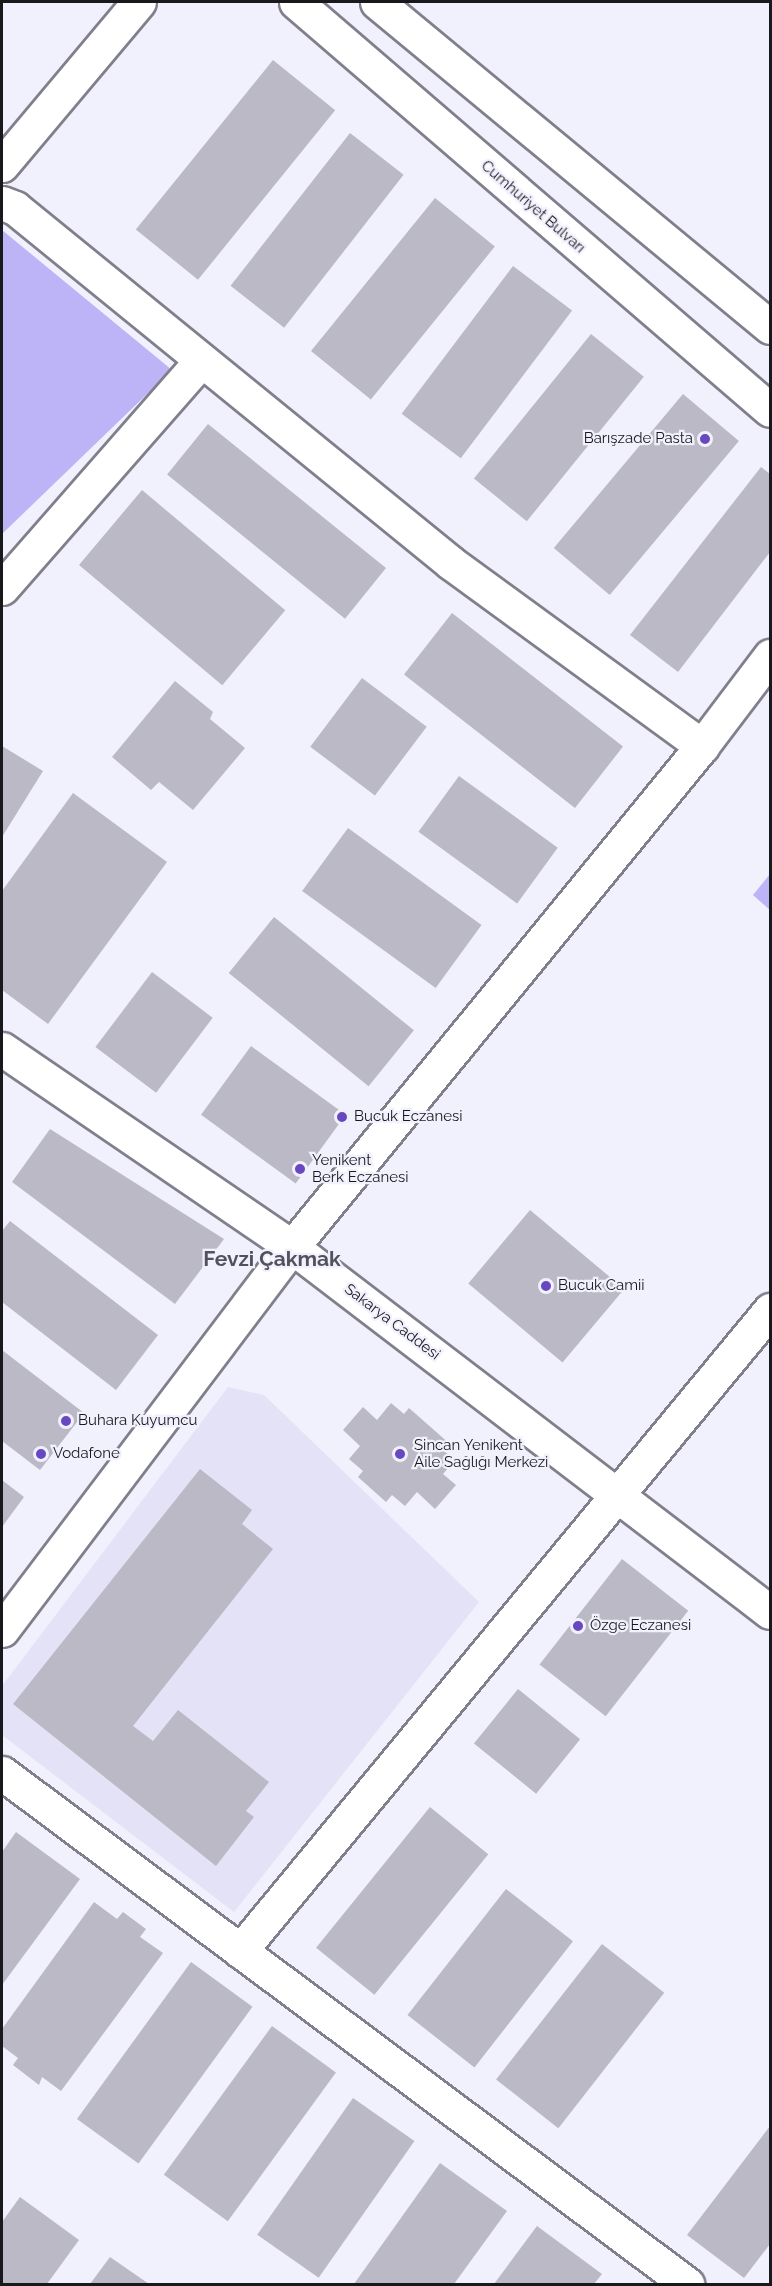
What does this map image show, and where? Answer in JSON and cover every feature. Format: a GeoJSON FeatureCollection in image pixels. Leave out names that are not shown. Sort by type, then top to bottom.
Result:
{"type":"FeatureCollection","features":[{"type":"Feature","properties":{"kind":"street"},"geometry":{"type":"LineString","coordinates":[[2,165],[140,2]]}},
{"type":"Feature","properties":{"kind":"street","name":"Cumhuriyet Bulvarı"},"geometry":{"type":"LineString","coordinates":[[296,2],[771,410]]}},
{"type":"Feature","properties":{"kind":"street"},"geometry":{"type":"LineString","coordinates":[[377,2],[771,327]]}},
{"type":"Feature","properties":{"kind":"street"},"geometry":{"type":"LineString","coordinates":[[2,203],[15,208],[200,362],[451,563],[702,746]]}},
{"type":"Feature","properties":{"kind":"street"},"geometry":{"type":"LineString","coordinates":[[2,588],[200,362]]}},
{"type":"Feature","properties":{"kind":"street"},"geometry":{"type":"LineString","coordinates":[[2,1630],[292,1247],[702,746],[771,656]]}},
{"type":"Feature","properties":{"kind":"street","name":"Sakarya Caddesi"},"geometry":{"type":"LineString","coordinates":[[2,1048],[292,1247],[771,1612]]}},
{"type":"Feature","properties":{"kind":"street"},"geometry":{"type":"LineString","coordinates":[[240,1951],[771,1310]]}},
{"type":"Feature","properties":{"kind":"street"},"geometry":{"type":"LineString","coordinates":[[2,1773],[687,2284]]}},
{"type":"Feature","properties":{"kind":"shaded area"},"geometry":{"type":"Polygon","coordinates":[[[2,230],[172,370],[2,534],[2,230]]]}},
{"type":"Feature","properties":{"kind":"shaded area"},"geometry":{"type":"Polygon","coordinates":[[[770,874],[770,910],[753,895],[770,874]]]}},
{"type":"Feature","properties":{"kind":"shaded area"},"geometry":{"type":"Polygon","coordinates":[[[228,1387],[264,1395],[479,1602],[234,1912],[2,1735],[2,1686],[228,1387]]]}},
{"type":"Feature","properties":{"kind":"building"},"geometry":{"type":"Polygon","coordinates":[[[273,60],[335,110],[198,280],[136,229],[273,60]]]}},
{"type":"Feature","properties":{"kind":"building"},"geometry":{"type":"Polygon","coordinates":[[[350,133],[404,175],[284,328],[231,286],[350,133]]]}},
{"type":"Feature","properties":{"kind":"building"},"geometry":{"type":"Polygon","coordinates":[[[435,198],[495,246],[371,400],[311,351],[435,198]]]}},
{"type":"Feature","properties":{"kind":"building"},"geometry":{"type":"Polygon","coordinates":[[[513,266],[572,311],[461,458],[402,414],[513,266]]]}},
{"type":"Feature","properties":{"kind":"building"},"geometry":{"type":"Polygon","coordinates":[[[591,334],[644,377],[527,521],[474,479],[591,334]]]}},
{"type":"Feature","properties":{"kind":"building"},"geometry":{"type":"Polygon","coordinates":[[[683,394],[739,441],[610,595],[554,548],[683,394]]]}},
{"type":"Feature","properties":{"kind":"building"},"geometry":{"type":"Polygon","coordinates":[[[208,424],[386,568],[345,619],[167,475],[208,424]]]}},
{"type":"Feature","properties":{"kind":"building"},"geometry":{"type":"Polygon","coordinates":[[[761,467],[770,474],[770,552],[678,672],[630,635],[761,467]]]}},
{"type":"Feature","properties":{"kind":"building"},"geometry":{"type":"Polygon","coordinates":[[[142,490],[285,610],[222,685],[79,565],[142,490]]]}},
{"type":"Feature","properties":{"kind":"building"},"geometry":{"type":"Polygon","coordinates":[[[452,613],[623,747],[575,808],[404,674],[452,613]]]}},
{"type":"Feature","properties":{"kind":"building"},"geometry":{"type":"Polygon","coordinates":[[[362,678],[427,727],[375,795],[310,747],[362,678]]]}},
{"type":"Feature","properties":{"kind":"building"},"geometry":{"type":"Polygon","coordinates":[[[175,681],[213,712],[210,719],[245,748],[193,810],[159,782],[151,790],[112,757],[175,681]]]}},
{"type":"Feature","properties":{"kind":"building"},"geometry":{"type":"Polygon","coordinates":[[[2,746],[43,771],[2,837],[2,746]]]}},
{"type":"Feature","properties":{"kind":"building"},"geometry":{"type":"Polygon","coordinates":[[[459,776],[558,848],[517,904],[418,832],[459,776]]]}},
{"type":"Feature","properties":{"kind":"building"},"geometry":{"type":"Polygon","coordinates":[[[73,793],[167,862],[48,1024],[2,990],[2,891],[73,793]]]}},
{"type":"Feature","properties":{"kind":"building"},"geometry":{"type":"Polygon","coordinates":[[[348,828],[481,925],[436,988],[302,891],[348,828]]]}},
{"type":"Feature","properties":{"kind":"building"},"geometry":{"type":"Polygon","coordinates":[[[274,917],[414,1030],[369,1086],[229,973],[274,917]]]}},
{"type":"Feature","properties":{"kind":"building"},"geometry":{"type":"Polygon","coordinates":[[[152,972],[213,1018],[156,1093],[95,1047],[152,972]]]}},
{"type":"Feature","properties":{"kind":"building"},"geometry":{"type":"Polygon","coordinates":[[[251,1046],[346,1115],[296,1184],[201,1115],[251,1046]]]}},
{"type":"Feature","properties":{"kind":"building"},"geometry":{"type":"Polygon","coordinates":[[[50,1129],[224,1239],[175,1304],[12,1182],[50,1129]]]}},
{"type":"Feature","properties":{"kind":"building","name":"Bucuk Camii"},"geometry":{"type":"Polygon","coordinates":[[[530,1210],[624,1289],[563,1363],[468,1284],[530,1210]]]}},
{"type":"Feature","properties":{"kind":"building"},"geometry":{"type":"Polygon","coordinates":[[[10,1221],[158,1335],[116,1390],[2,1302],[2,1231],[10,1221]]]}},
{"type":"Feature","properties":{"kind":"building"},"geometry":{"type":"Polygon","coordinates":[[[2,1350],[84,1413],[40,1470],[2,1441],[2,1350]]]}},
{"type":"Feature","properties":{"kind":"building","name":"Sincan Yenikent Aile Sağlığı Merkezi"},"geometry":{"type":"Polygon","coordinates":[[[391,1403],[404,1414],[409,1408],[451,1445],[443,1450],[455,1460],[443,1474],[456,1485],[435,1509],[417,1492],[405,1506],[392,1495],[386,1502],[358,1477],[363,1471],[349,1459],[360,1446],[343,1430],[363,1407],[377,1420],[391,1403]]]}},
{"type":"Feature","properties":{"kind":"building"},"geometry":{"type":"Polygon","coordinates":[[[200,1469],[252,1510],[242,1524],[273,1549],[133,1726],[153,1741],[178,1710],[269,1782],[246,1811],[254,1817],[216,1866],[13,1704],[200,1469]]]}},
{"type":"Feature","properties":{"kind":"building"},"geometry":{"type":"Polygon","coordinates":[[[2,1480],[24,1497],[2,1527],[2,1480]]]}},
{"type":"Feature","properties":{"kind":"building"},"geometry":{"type":"Polygon","coordinates":[[[622,1559],[688,1611],[606,1716],[540,1665],[622,1559]]]}},
{"type":"Feature","properties":{"kind":"building"},"geometry":{"type":"Polygon","coordinates":[[[518,1689],[580,1739],[536,1794],[474,1743],[518,1689]]]}},
{"type":"Feature","properties":{"kind":"building"},"geometry":{"type":"Polygon","coordinates":[[[430,1807],[488,1854],[374,1995],[316,1948],[430,1807]]]}},
{"type":"Feature","properties":{"kind":"building"},"geometry":{"type":"Polygon","coordinates":[[[16,1832],[80,1879],[2,1985],[2,1852],[16,1832]]]}},
{"type":"Feature","properties":{"kind":"building"},"geometry":{"type":"Polygon","coordinates":[[[506,1889],[573,1941],[474,2067],[407,2015],[506,1889]]]}},
{"type":"Feature","properties":{"kind":"building"},"geometry":{"type":"Polygon","coordinates":[[[94,1902],[117,1919],[123,1912],[146,1929],[140,1937],[163,1953],[61,2091],[42,2077],[39,2085],[13,2065],[18,2058],[2,2046],[2,2029],[94,1902]]]}},
{"type":"Feature","properties":{"kind":"building"},"geometry":{"type":"Polygon","coordinates":[[[602,1944],[664,1993],[558,2128],[496,2080],[602,1944]]]}},
{"type":"Feature","properties":{"kind":"building"},"geometry":{"type":"Polygon","coordinates":[[[191,1962],[252,2007],[138,2164],[77,2119],[191,1962]]]}},
{"type":"Feature","properties":{"kind":"building"},"geometry":{"type":"Polygon","coordinates":[[[272,2026],[336,2072],[228,2221],[164,2175],[272,2026]]]}},
{"type":"Feature","properties":{"kind":"building"},"geometry":{"type":"Polygon","coordinates":[[[353,2098],[414,2141],[319,2278],[257,2235],[353,2098]]]}},
{"type":"Feature","properties":{"kind":"building"},"geometry":{"type":"Polygon","coordinates":[[[770,2126],[770,2244],[744,2278],[687,2235],[770,2126]]]}},
{"type":"Feature","properties":{"kind":"building"},"geometry":{"type":"Polygon","coordinates":[[[440,2163],[507,2211],[454,2284],[354,2284],[440,2163]]]}},
{"type":"Feature","properties":{"kind":"building"},"geometry":{"type":"Polygon","coordinates":[[[20,2197],[79,2240],[47,2284],[2,2284],[2,2222],[20,2197]]]}},
{"type":"Feature","properties":{"kind":"building"},"geometry":{"type":"Polygon","coordinates":[[[537,2226],[602,2274],[594,2284],[494,2284],[537,2226]]]}},
{"type":"Feature","properties":{"kind":"building"},"geometry":{"type":"Polygon","coordinates":[[[110,2257],[149,2284],[90,2284],[110,2257]]]}},
{"type":"Feature","properties":{"kind":"place","name":"Barışzade Pasta"},"geometry":{"type":"Point","coordinates":[705,439]}},
{"type":"Feature","properties":{"kind":"place","name":"Bucuk Eczanesi"},"geometry":{"type":"Point","coordinates":[342,1117]}},
{"type":"Feature","properties":{"kind":"place","name":"Yenikent Berk Eczanesi"},"geometry":{"type":"Point","coordinates":[300,1169]}},
{"type":"Feature","properties":{"kind":"place","name":"Bucuk Camii"},"geometry":{"type":"Point","coordinates":[546,1286]}},
{"type":"Feature","properties":{"kind":"place","name":"Buhara Kuyumcu"},"geometry":{"type":"Point","coordinates":[66,1421]}},
{"type":"Feature","properties":{"kind":"place","name":"Vodafone"},"geometry":{"type":"Point","coordinates":[41,1454]}},
{"type":"Feature","properties":{"kind":"place","name":"Sincan Yenikent Aile Sağlığı Merkezi"},"geometry":{"type":"Point","coordinates":[400,1454]}},
{"type":"Feature","properties":{"kind":"place","name":"Özge Eczanesi"},"geometry":{"type":"Point","coordinates":[578,1626]}},
{"type":"Feature","properties":{"kind":"district","name":"Fevzi Çakmak"},"geometry":{"type":"Point","coordinates":[272,1259]}}]}
